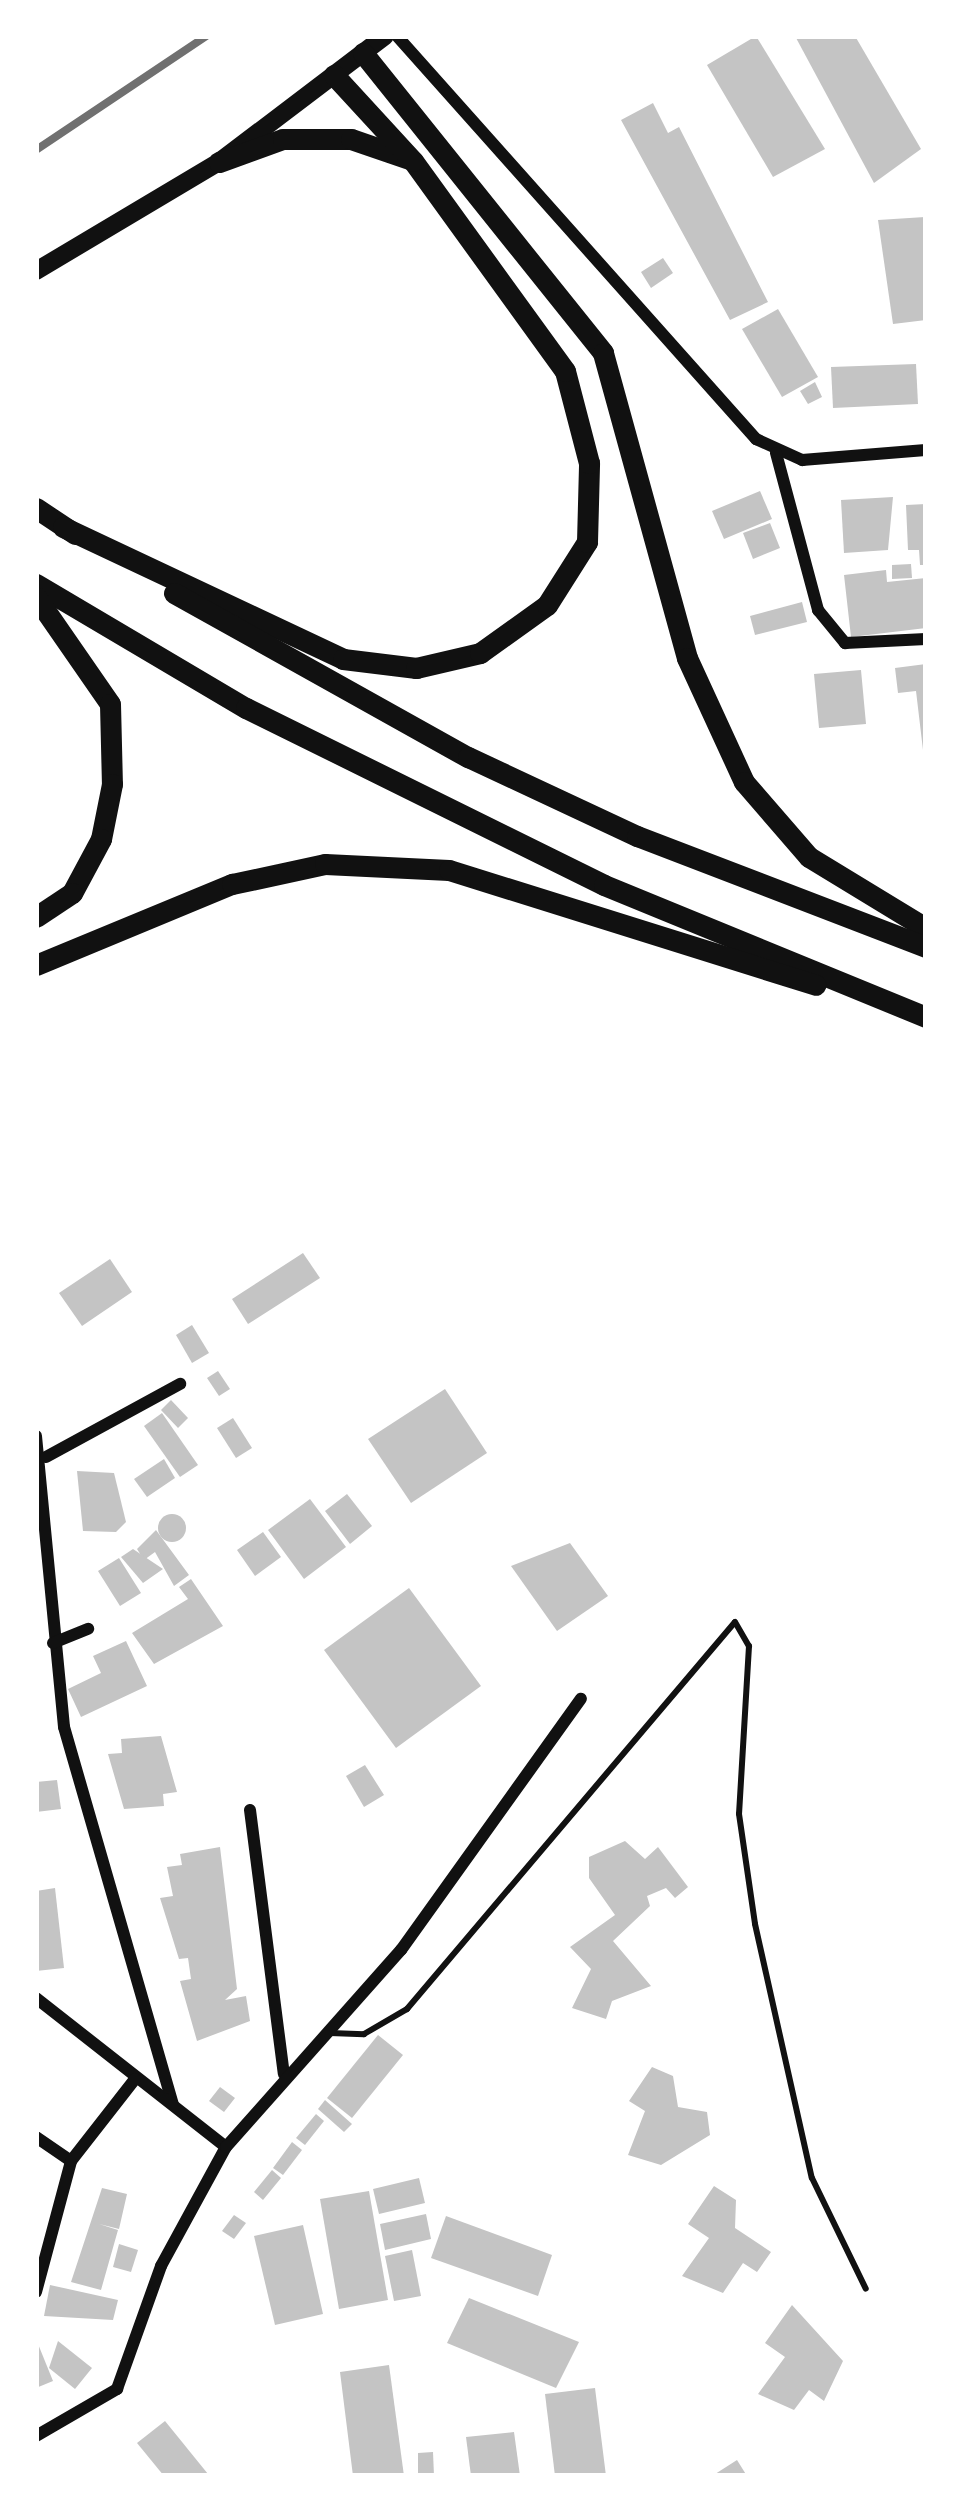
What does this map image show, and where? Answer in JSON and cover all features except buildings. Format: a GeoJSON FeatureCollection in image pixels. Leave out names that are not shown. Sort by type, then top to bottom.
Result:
{"type":"FeatureCollection","features":[{"type":"Feature","properties":{"kind":"highway"},"geometry":{"type":"LineString","coordinates":[[363,52],[603,352],[687,658],[744,782],[809,857],[926,928]]}},
{"type":"Feature","properties":{"kind":"highway"},"geometry":{"type":"LineString","coordinates":[[63,527],[343,659],[416,668],[480,653],[547,605],[586,542],[589,463],[565,371],[413,161],[334,75]]}},
{"type":"Feature","properties":{"kind":"highway"},"geometry":{"type":"LineString","coordinates":[[219,162],[283,139],[351,139],[413,161]]}},
{"type":"Feature","properties":{"kind":"highway"},"geometry":{"type":"LineString","coordinates":[[36,508],[468,757],[637,836],[926,947]]}},
{"type":"Feature","properties":{"kind":"highway"},"geometry":{"type":"LineString","coordinates":[[36,584],[246,708],[604,885],[926,1018]]}},
{"type":"Feature","properties":{"kind":"highway"},"geometry":{"type":"LineString","coordinates":[[36,597],[110,704],[112,784],[101,839],[72,893],[36,917]]}},
{"type":"Feature","properties":{"kind":"highway"},"geometry":{"type":"LineString","coordinates":[[36,964],[232,884],[325,864],[449,870],[926,1018]]}},
{"type":"Feature","properties":{"kind":"main road"},"geometry":{"type":"LineString","coordinates":[[36,271],[219,162],[385,36]]}},
{"type":"Feature","properties":{"kind":"street"},"geometry":{"type":"LineString","coordinates":[[397,36],[718,405],[776,453],[818,610],[845,643],[926,639]]}},
{"type":"Feature","properties":{"kind":"street"},"geometry":{"type":"LineString","coordinates":[[776,453],[926,450]]}},
{"type":"Feature","properties":{"kind":"street"},"geometry":{"type":"LineString","coordinates":[[46,1457],[180,1384]]}},
{"type":"Feature","properties":{"kind":"street"},"geometry":{"type":"LineString","coordinates":[[36,1436],[46,1457],[53,1643],[90,1844],[173,2105]]}},
{"type":"Feature","properties":{"kind":"street"},"geometry":{"type":"LineString","coordinates":[[53,1643],[88,1629]]}},
{"type":"Feature","properties":{"kind":"street"},"geometry":{"type":"LineString","coordinates":[[36,2436],[117,2389],[160,2266],[226,2147],[320,2033],[401,1950],[581,1699]]}},
{"type":"Feature","properties":{"kind":"street"},"geometry":{"type":"LineString","coordinates":[[250,1810],[284,2074]]}},
{"type":"Feature","properties":{"kind":"street"},"geometry":{"type":"LineString","coordinates":[[36,1998],[226,2147]]}},
{"type":"Feature","properties":{"kind":"street"},"geometry":{"type":"LineString","coordinates":[[36,2292],[70,2161],[135,2080]]}},
{"type":"Feature","properties":{"kind":"street"},"geometry":{"type":"LineString","coordinates":[[36,2138],[70,2161]]}},
{"type":"Feature","properties":{"kind":"lane"},"geometry":{"type":"LineString","coordinates":[[320,2033],[364,2034],[407,2009],[735,1622],[749,1646],[739,1814],[755,1924],[812,2178],[866,2288]]}},
{"type":"Feature","properties":{"kind":"railway"},"geometry":{"type":"LineString","coordinates":[[36,150],[206,36]]}}]}
